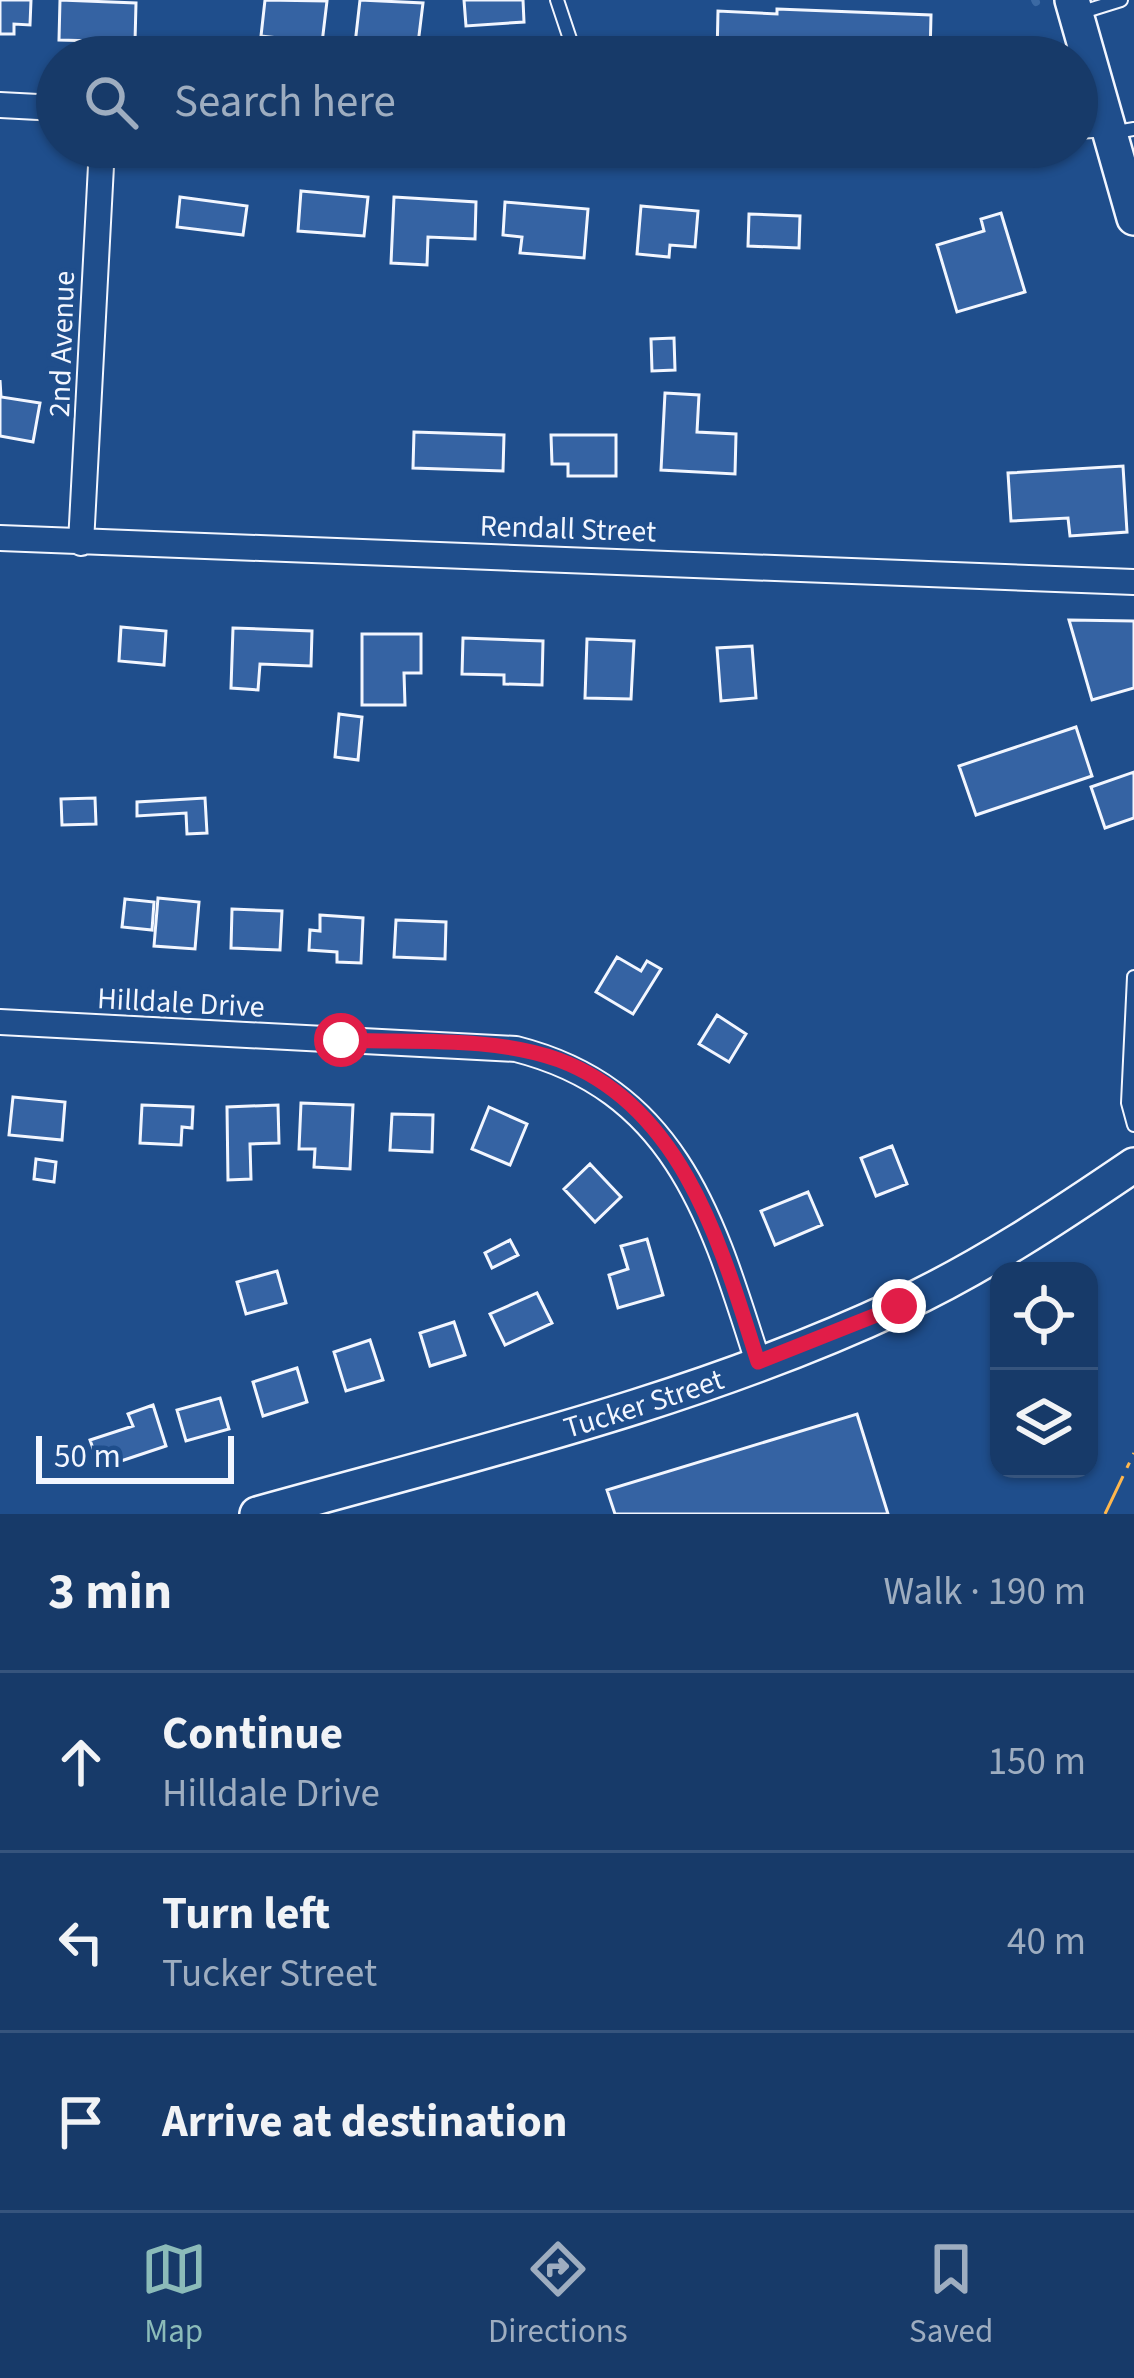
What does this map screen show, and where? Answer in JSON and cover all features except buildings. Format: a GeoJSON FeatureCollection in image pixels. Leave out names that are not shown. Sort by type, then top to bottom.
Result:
{"type":"FeatureCollection","features":[{"type":"Feature","properties":{"kind":"street"},"geometry":{"type":"LineString","coordinates":[[1074,7],[1082,36]]}},
{"type":"Feature","properties":{"kind":"street"},"geometry":{"type":"LineString","coordinates":[[1098,95],[1134,218]]}},
{"type":"Feature","properties":{"kind":"street"},"geometry":{"type":"LineString","coordinates":[[0,105],[36,107]]}},
{"type":"Feature","properties":{"kind":"street","name":"2nd Avenue"},"geometry":{"type":"LineString","coordinates":[[80,543],[101,168]]}},
{"type":"Feature","properties":{"kind":"street","name":"Rendall Street"},"geometry":{"type":"LineString","coordinates":[[0,538],[1134,582]]}},
{"type":"Feature","properties":{"kind":"street","name":"Hilldale Drive"},"geometry":{"type":"LineString","coordinates":[[0,1022],[494,1048],[561,1060],[639,1113],[675,1156],[701,1200],[758,1362]]}},
{"type":"Feature","properties":{"kind":"street","name":"Tucker Street"},"geometry":{"type":"LineString","coordinates":[[257,1514],[579,1421],[758,1362],[899,1306],[968,1270],[1134,1166]]}},
{"type":"Feature","properties":{"kind":"lane"},"geometry":{"type":"LineString","coordinates":[[557,0],[568,36]]}},
{"type":"Feature","properties":{"kind":"lane"},"geometry":{"type":"LineString","coordinates":[[1074,7],[1121,0]]}},
{"type":"Feature","properties":{"kind":"lane"},"geometry":{"type":"LineString","coordinates":[[1134,977],[1128,1103],[1134,1125]]}},
{"type":"Feature","properties":{"kind":"power"},"geometry":{"type":"LineString","coordinates":[[1105,1514],[1134,1453]]}},
{"type":"Feature","properties":{"kind":"route"},"geometry":{"type":"LineString","coordinates":[[341,1040],[516,1049],[561,1060],[639,1113],[675,1156],[701,1200],[758,1362],[899,1306]]}}]}
